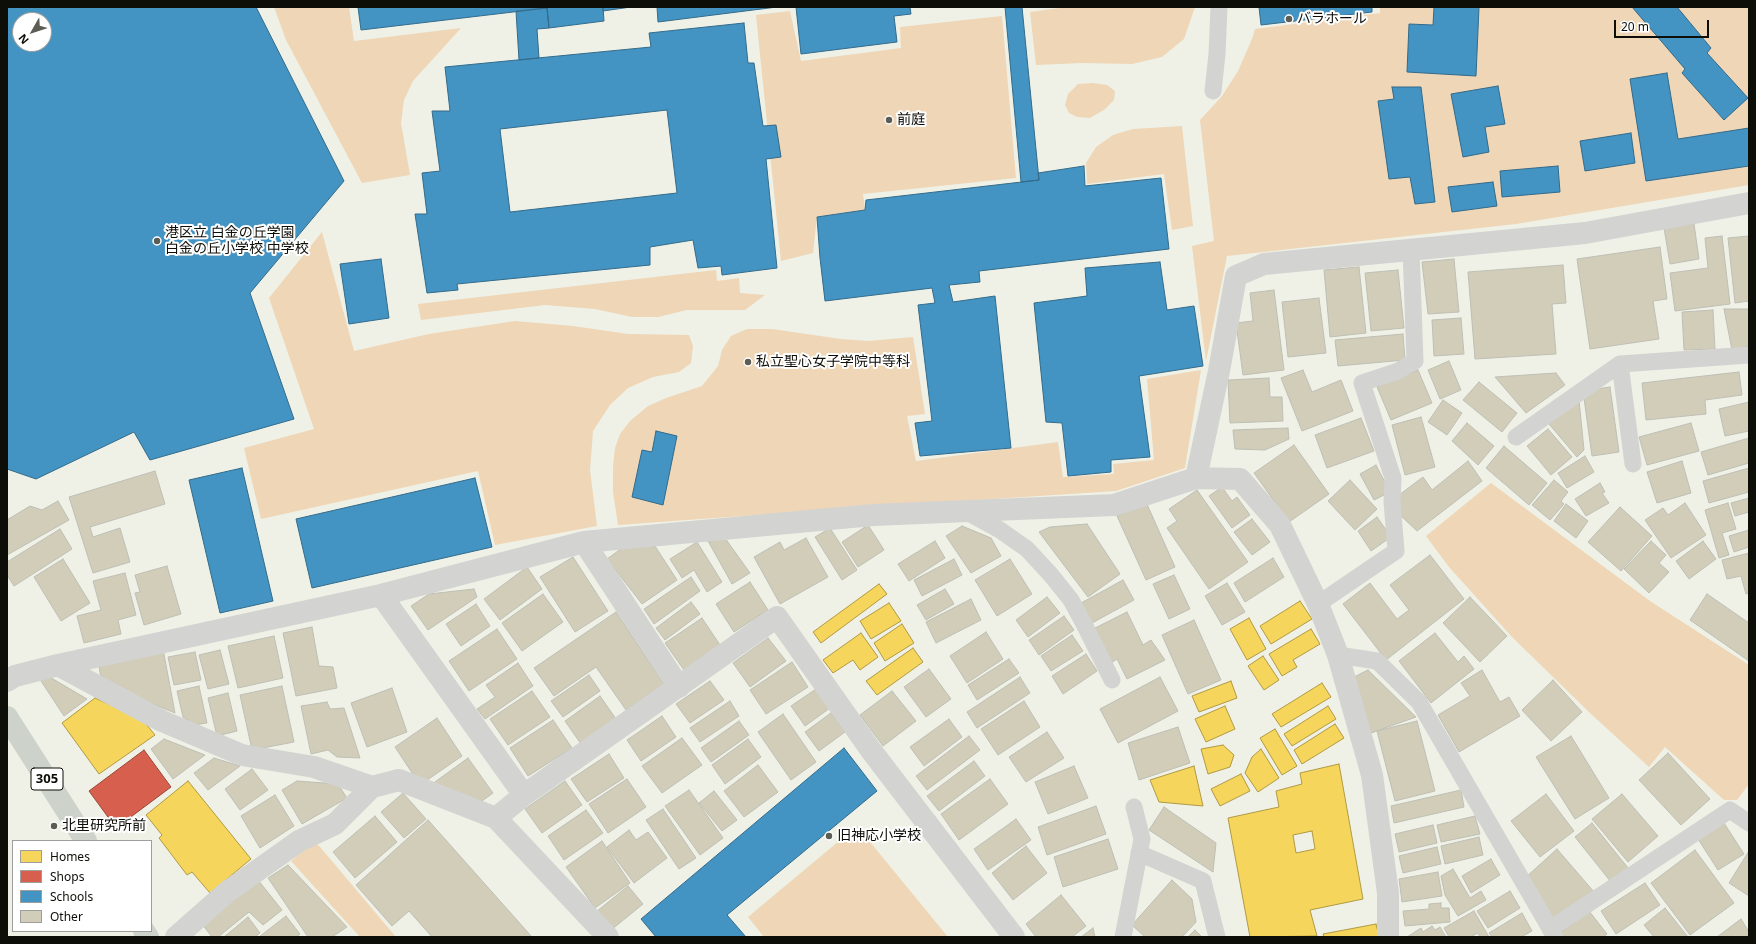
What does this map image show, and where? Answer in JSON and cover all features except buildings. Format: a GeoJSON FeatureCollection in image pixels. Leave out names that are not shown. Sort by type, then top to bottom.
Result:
{"type":"FeatureCollection","features":[{"type":"Feature","properties":{"kind":"main road","name":"305"},"geometry":{"type":"LineString","coordinates":[[7,718],[85,840]]}},
{"type":"Feature","properties":{"kind":"street"},"geometry":{"type":"LineString","coordinates":[[1196,478],[1219,371],[1236,276],[1264,264],[1585,233],[1749,203]]}},
{"type":"Feature","properties":{"kind":"street"},"geometry":{"type":"LineString","coordinates":[[7,681],[14,676],[58,665],[381,595],[584,542],[873,515],[1114,505],[1196,478],[1240,479],[1280,525],[1318,604],[1338,655],[1372,775],[1388,893],[1388,937]]}},
{"type":"Feature","properties":{"kind":"street"},"geometry":{"type":"LineString","coordinates":[[584,542],[679,687]]}},
{"type":"Feature","properties":{"kind":"street"},"geometry":{"type":"LineString","coordinates":[[381,595],[524,796]]}},
{"type":"Feature","properties":{"kind":"street"},"geometry":{"type":"LineString","coordinates":[[496,818],[524,796],[778,617],[870,749],[1014,937]]}},
{"type":"Feature","properties":{"kind":"street"},"geometry":{"type":"LineString","coordinates":[[58,665],[162,721],[242,755],[314,767],[372,787]]}},
{"type":"Feature","properties":{"kind":"street"},"geometry":{"type":"LineString","coordinates":[[176,937],[227,892],[299,841],[335,824],[372,787],[399,780],[496,818],[608,937]]}},
{"type":"Feature","properties":{"kind":"lane"},"geometry":{"type":"LineString","coordinates":[[1213,91],[1217,54],[1219,7]]}},
{"type":"Feature","properties":{"kind":"lane"},"geometry":{"type":"LineString","coordinates":[[1318,604],[1396,551],[1392,502],[1393,478],[1362,383],[1398,371],[1415,361],[1411,249]]}},
{"type":"Feature","properties":{"kind":"lane"},"geometry":{"type":"LineString","coordinates":[[1516,437],[1620,364],[1749,355]]}},
{"type":"Feature","properties":{"kind":"lane"},"geometry":{"type":"LineString","coordinates":[[1620,364],[1633,464]]}},
{"type":"Feature","properties":{"kind":"lane"},"geometry":{"type":"LineString","coordinates":[[965,511],[1000,530],[1027,549],[1051,575],[1074,606],[1112,680]]}},
{"type":"Feature","properties":{"kind":"lane"},"geometry":{"type":"LineString","coordinates":[[1338,655],[1377,661],[1419,702],[1552,933],[1730,810],[1749,823]]}},
{"type":"Feature","properties":{"kind":"lane"},"geometry":{"type":"LineString","coordinates":[[1128,934],[1142,839],[1134,807]]}},
{"type":"Feature","properties":{"kind":"lane"},"geometry":{"type":"LineString","coordinates":[[1139,853],[1203,881],[1217,937]]}},
{"type":"Feature","properties":{"kind":"shaded area"},"geometry":{"type":"Polygon","coordinates":[[[274,7],[349,7],[354,41],[461,28],[413,81],[404,100],[401,123],[410,175],[362,183],[286,40],[274,7]]]}},
{"type":"Feature","properties":{"kind":"shaded area"},"geometry":{"type":"Polygon","coordinates":[[[1067,7],[1195,7],[1184,39],[1162,57],[1132,64],[1082,63],[1036,65],[1030,12],[1067,7]]]}},
{"type":"Feature","properties":{"kind":"shaded area"},"geometry":{"type":"Polygon","coordinates":[[[1380,7],[1748,7],[1749,185],[1516,224],[1227,256],[1206,361],[1192,246],[1214,241],[1200,120],[1222,96],[1238,71],[1255,29],[1380,13],[1380,7]]]}},
{"type":"Feature","properties":{"kind":"shaded area","name":"前庭"},"geometry":{"type":"Polygon","coordinates":[[[790,11],[801,61],[901,48],[900,27],[1002,16],[1016,178],[863,194],[865,210],[817,217],[813,253],[781,261],[756,15],[790,11]]]}},
{"type":"Feature","properties":{"kind":"shaded area"},"geometry":{"type":"Polygon","coordinates":[[[1092,83],[1107,85],[1115,91],[1114,100],[1104,110],[1090,118],[1077,117],[1069,113],[1065,105],[1068,94],[1078,84],[1092,83]]]}},
{"type":"Feature","properties":{"kind":"shaded area"},"geometry":{"type":"Polygon","coordinates":[[[1182,126],[1193,226],[1172,230],[1164,174],[1087,184],[1086,163],[1096,147],[1113,135],[1133,129],[1182,126]]]}},
{"type":"Feature","properties":{"kind":"shaded area"},"geometry":{"type":"Polygon","coordinates":[[[322,232],[354,351],[429,334],[515,321],[573,326],[628,334],[689,335],[693,346],[691,363],[679,372],[653,377],[628,388],[610,405],[593,431],[590,470],[597,526],[495,545],[478,471],[261,519],[244,448],[314,429],[269,298],[322,232]]]}},
{"type":"Feature","properties":{"kind":"shaded area"},"geometry":{"type":"Polygon","coordinates":[[[716,270],[717,281],[739,278],[740,293],[765,295],[745,310],[687,310],[658,317],[632,317],[595,309],[545,305],[421,320],[418,304],[716,270]]]}},
{"type":"Feature","properties":{"kind":"shaded area"},"geometry":{"type":"Polygon","coordinates":[[[747,329],[772,329],[841,339],[868,341],[913,337],[925,414],[907,416],[916,461],[1058,442],[1063,477],[1114,474],[1113,464],[1154,460],[1147,379],[1201,370],[1185,468],[1116,491],[618,525],[613,492],[613,467],[615,448],[620,434],[630,421],[648,406],[666,398],[702,386],[718,366],[722,350],[731,336],[747,329]]]}},
{"type":"Feature","properties":{"kind":"shaded area"},"geometry":{"type":"Polygon","coordinates":[[[1491,483],[1650,601],[1749,665],[1749,784],[1737,800],[1724,800],[1665,747],[1649,767],[1591,714],[1512,637],[1449,567],[1426,536],[1491,483]]]}},
{"type":"Feature","properties":{"kind":"shaded area"},"geometry":{"type":"Polygon","coordinates":[[[857,826],[948,937],[764,937],[748,917],[857,826]]]}},
{"type":"Feature","properties":{"kind":"shaded area"},"geometry":{"type":"Polygon","coordinates":[[[315,841],[396,937],[360,937],[291,861],[315,841]]]}},
{"type":"Feature","properties":{"kind":"place","name":"バラホール"},"geometry":{"type":"Point","coordinates":[1289,19]}},
{"type":"Feature","properties":{"kind":"place","name":"前庭"},"geometry":{"type":"Point","coordinates":[889,120]}},
{"type":"Feature","properties":{"kind":"place","name":"港区立 白金の丘学園 白金の丘小学校 中学校"},"geometry":{"type":"Point","coordinates":[157,241]}},
{"type":"Feature","properties":{"kind":"place","name":"私立聖心女子学院中等科"},"geometry":{"type":"Point","coordinates":[748,362]}},
{"type":"Feature","properties":{"kind":"place","name":"北里研究所前"},"geometry":{"type":"Point","coordinates":[54,826]}},
{"type":"Feature","properties":{"kind":"place","name":"旧神応小学校"},"geometry":{"type":"Point","coordinates":[829,836]}}]}
